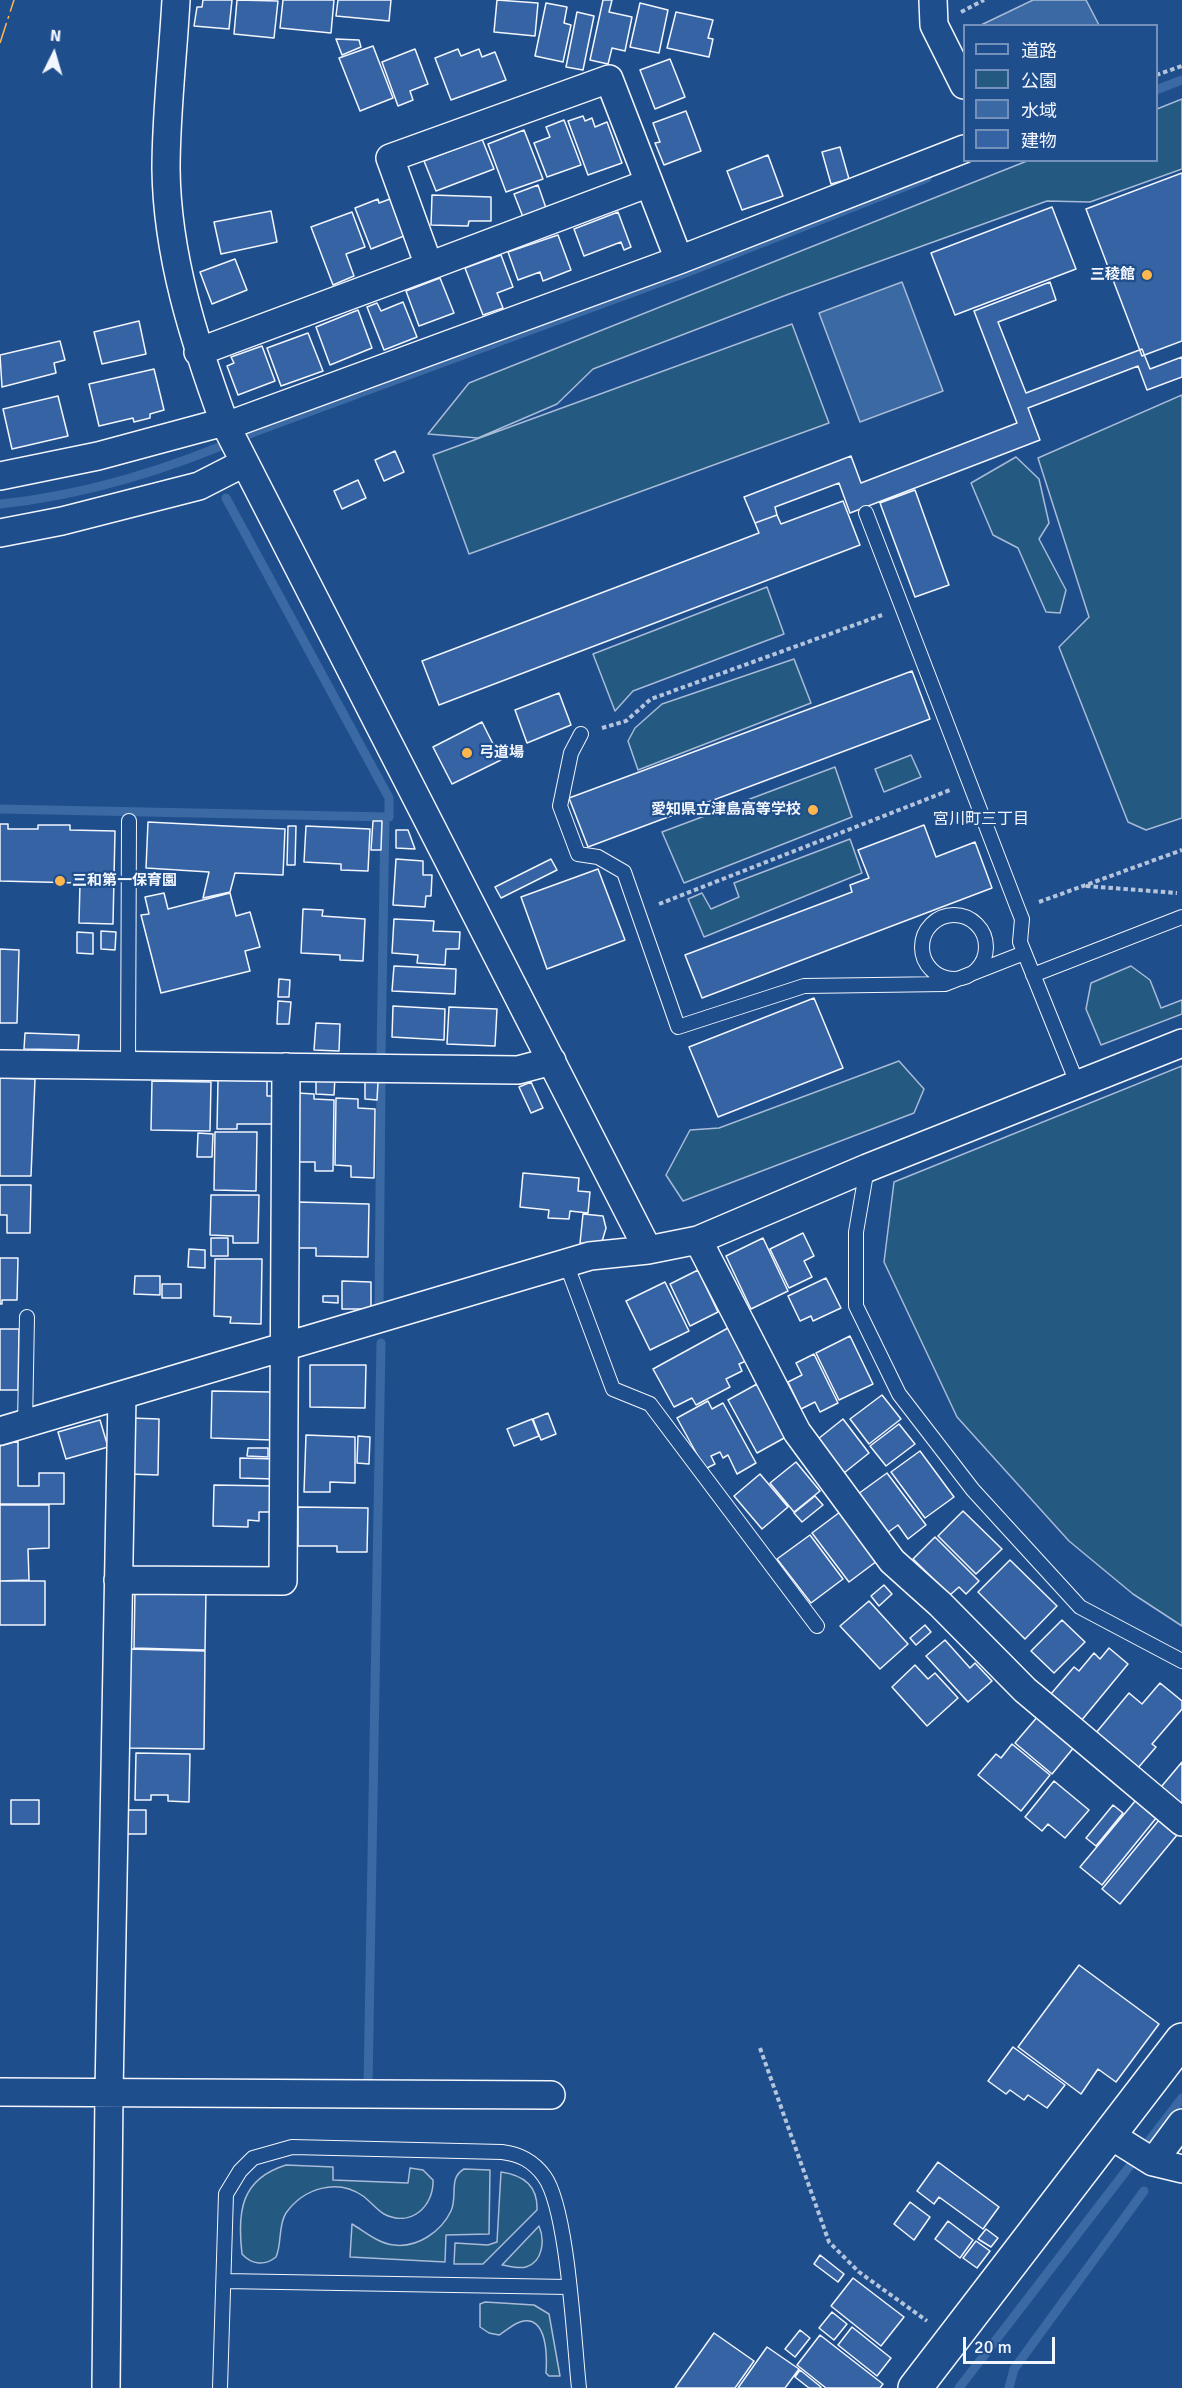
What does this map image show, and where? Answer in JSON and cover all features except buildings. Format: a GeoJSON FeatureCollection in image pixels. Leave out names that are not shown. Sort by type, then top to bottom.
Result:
{"type":"FeatureCollection","features":[{"type":"Feature","properties":{"kind":"street"},"geometry":{"type":"LineString","coordinates":[[176,0],[166,169],[174,253],[198,352],[226,425],[648,1250]]}},
{"type":"Feature","properties":{"kind":"street"},"geometry":{"type":"LineString","coordinates":[[933,0],[934,25],[963,84]]}},
{"type":"Feature","properties":{"kind":"street"},"geometry":{"type":"LineString","coordinates":[[429,266],[390,158],[609,78],[679,260]]}},
{"type":"Feature","properties":{"kind":"street"},"geometry":{"type":"LineString","coordinates":[[0,476],[98,456],[226,425],[679,260],[963,149]]}},
{"type":"Feature","properties":{"kind":"street"},"geometry":{"type":"LineString","coordinates":[[198,352],[650,183]]}},
{"type":"Feature","properties":{"kind":"street"},"geometry":{"type":"LineString","coordinates":[[0,533],[62,521],[199,486],[243,458]]}},
{"type":"Feature","properties":{"kind":"street"},"geometry":{"type":"LineString","coordinates":[[13,1427],[590,1256],[648,1250],[698,1240],[867,1168],[1182,1043]]}},
{"type":"Feature","properties":{"kind":"street"},"geometry":{"type":"LineString","coordinates":[[0,1064],[518,1070],[552,1061]]}},
{"type":"Feature","properties":{"kind":"street"},"geometry":{"type":"LineString","coordinates":[[118,1580],[283,1581],[286,1067]]}},
{"type":"Feature","properties":{"kind":"street"},"geometry":{"type":"LineString","coordinates":[[698,1240],[797,1432],[892,1561],[940,1604],[1025,1690],[1182,1822]]}},
{"type":"Feature","properties":{"kind":"street"},"geometry":{"type":"LineString","coordinates":[[106,2388],[108,2093],[122,1396]]}},
{"type":"Feature","properties":{"kind":"street"},"geometry":{"type":"LineString","coordinates":[[1135,2151],[1182,2040]]}},
{"type":"Feature","properties":{"kind":"street"},"geometry":{"type":"LineString","coordinates":[[0,2092],[551,2095]]}},
{"type":"Feature","properties":{"kind":"street"},"geometry":{"type":"LineString","coordinates":[[915,2388],[952,2340],[1135,2151],[1182,2123]]}},
{"type":"Feature","properties":{"kind":"street"},"geometry":{"type":"LineString","coordinates":[[1135,2151],[1182,2169]]}},
{"type":"Feature","properties":{"kind":"lane"},"geometry":{"type":"LineString","coordinates":[[866,513],[1022,919],[1020,942],[1077,1083]]}},
{"type":"Feature","properties":{"kind":"lane"},"geometry":{"type":"LineString","coordinates":[[581,734],[571,753],[560,806],[578,854],[598,857],[624,872],[678,1028],[804,986],[945,984],[1024,953]]}},
{"type":"Feature","properties":{"kind":"lane"},"geometry":{"type":"LineString","coordinates":[[128,1066],[129,821]]}},
{"type":"Feature","properties":{"kind":"lane"},"geometry":{"type":"LineString","coordinates":[[958,915],[969,918],[983,933],[986,954],[975,971],[967,977],[956,980],[934,974],[922,956],[923,934],[938,918],[958,915]]}},
{"type":"Feature","properties":{"kind":"lane"},"geometry":{"type":"LineString","coordinates":[[1033,975],[1182,917]]}},
{"type":"Feature","properties":{"kind":"lane"},"geometry":{"type":"LineString","coordinates":[[867,1168],[856,1232],[856,1306],[899,1394],[973,1490],[1080,1607],[1182,1661]]}},
{"type":"Feature","properties":{"kind":"lane"},"geometry":{"type":"LineString","coordinates":[[566,1263],[613,1389],[650,1404],[817,1626]]}},
{"type":"Feature","properties":{"kind":"lane"},"geometry":{"type":"LineString","coordinates":[[13,1427],[27,1317]]}},
{"type":"Feature","properties":{"kind":"lane"},"geometry":{"type":"LineString","coordinates":[[220,2388],[226,2194],[240,2171],[253,2158],[292,2147],[520,2154],[545,2177],[560,2215],[579,2388]]}},
{"type":"Feature","properties":{"kind":"lane"},"geometry":{"type":"LineString","coordinates":[[224,2281],[568,2287]]}},
{"type":"Feature","properties":{"kind":"path"},"geometry":{"type":"LineString","coordinates":[[1158,74],[1182,66]]}},
{"type":"Feature","properties":{"kind":"path"},"geometry":{"type":"LineString","coordinates":[[581,734],[626,722],[651,699],[902,608]]}},
{"type":"Feature","properties":{"kind":"path"},"geometry":{"type":"LineString","coordinates":[[638,912],[969,782]]}},
{"type":"Feature","properties":{"kind":"path"},"geometry":{"type":"LineString","coordinates":[[1018,909],[1182,850]]}},
{"type":"Feature","properties":{"kind":"path"},"geometry":{"type":"LineString","coordinates":[[1083,886],[1182,894]]}},
{"type":"Feature","properties":{"kind":"path"},"geometry":{"type":"LineString","coordinates":[[760,2048],[829,2242],[859,2272],[952,2340]]}},
{"type":"Feature","properties":{"kind":"green space"},"geometry":{"type":"Polygon","coordinates":[[[1182,99],[1182,169],[1090,202],[1047,201],[789,294],[593,369],[557,404],[478,438],[428,434],[469,383],[1024,162],[1158,162],[1158,109],[1182,99]]]}},
{"type":"Feature","properties":{"kind":"green space"},"geometry":{"type":"Polygon","coordinates":[[[792,324],[829,423],[469,554],[433,455],[792,324]]]}},
{"type":"Feature","properties":{"kind":"green space"},"geometry":{"type":"Polygon","coordinates":[[[1182,395],[1182,818],[1146,830],[1128,822],[1059,647],[1089,617],[1038,458],[1182,395]]]}},
{"type":"Feature","properties":{"kind":"green space"},"geometry":{"type":"Polygon","coordinates":[[[1016,457],[1039,479],[1049,523],[1039,539],[1066,590],[1060,613],[1046,612],[1018,548],[993,535],[971,483],[1016,457]]]}},
{"type":"Feature","properties":{"kind":"green space"},"geometry":{"type":"Polygon","coordinates":[[[767,587],[784,634],[633,691],[615,711],[593,654],[767,587]]]}},
{"type":"Feature","properties":{"kind":"green space"},"geometry":{"type":"Polygon","coordinates":[[[794,659],[811,703],[638,770],[628,741],[635,728],[662,704],[794,659]]]}},
{"type":"Feature","properties":{"kind":"green space"},"geometry":{"type":"Polygon","coordinates":[[[911,755],[921,777],[884,792],[875,769],[911,755]]]}},
{"type":"Feature","properties":{"kind":"green space"},"geometry":{"type":"Polygon","coordinates":[[[835,767],[852,817],[684,883],[662,832],[835,767]]]}},
{"type":"Feature","properties":{"kind":"green space"},"geometry":{"type":"Polygon","coordinates":[[[850,839],[862,873],[704,937],[688,899],[702,893],[711,909],[739,897],[734,883],[850,839]]]}},
{"type":"Feature","properties":{"kind":"green space"},"geometry":{"type":"Polygon","coordinates":[[[1131,966],[1150,980],[1161,1008],[1182,1000],[1182,1014],[1101,1045],[1086,1009],[1091,983],[1131,966]]]}},
{"type":"Feature","properties":{"kind":"green space"},"geometry":{"type":"Polygon","coordinates":[[[899,1061],[924,1089],[914,1113],[683,1201],[666,1175],[690,1130],[719,1128],[899,1061]]]}},
{"type":"Feature","properties":{"kind":"green space"},"geometry":{"type":"Polygon","coordinates":[[[1182,1066],[1182,1626],[1133,1594],[1069,1541],[957,1417],[884,1262],[894,1182],[1182,1066]]]}},
{"type":"Feature","properties":{"kind":"green space"},"geometry":{"type":"Polygon","coordinates":[[[286,2165],[333,2167],[333,2180],[408,2183],[410,2168],[423,2170],[433,2180],[432,2190],[430,2198],[419,2212],[403,2218],[394,2218],[384,2214],[363,2196],[343,2188],[322,2188],[311,2192],[293,2204],[286,2213],[276,2257],[263,2263],[254,2262],[242,2254],[240,2224],[245,2199],[259,2179],[286,2165]]]}},
{"type":"Feature","properties":{"kind":"green space"},"geometry":{"type":"Polygon","coordinates":[[[464,2169],[490,2170],[489,2234],[446,2235],[445,2262],[350,2257],[352,2224],[377,2240],[394,2245],[411,2244],[435,2232],[451,2211],[456,2177],[464,2169]]]}},
{"type":"Feature","properties":{"kind":"green space"},"geometry":{"type":"Polygon","coordinates":[[[501,2172],[516,2176],[528,2183],[535,2194],[537,2210],[483,2264],[454,2264],[455,2243],[488,2245],[497,2242],[501,2172]]]}},
{"type":"Feature","properties":{"kind":"green space"},"geometry":{"type":"Polygon","coordinates":[[[539,2226],[542,2244],[536,2260],[523,2268],[502,2265],[539,2226]]]}},
{"type":"Feature","properties":{"kind":"green space"},"geometry":{"type":"Polygon","coordinates":[[[485,2302],[534,2305],[549,2314],[560,2376],[549,2376],[546,2373],[544,2338],[536,2324],[529,2321],[520,2322],[499,2335],[489,2333],[480,2327],[480,2304],[485,2302]]]}},
{"type":"Feature","properties":{"kind":"water"},"geometry":{"type":"Polygon","coordinates":[[[1033,0],[1086,0],[1098,24],[983,24],[1033,0]]]}},
{"type":"Feature","properties":{"kind":"water"},"geometry":{"type":"Polygon","coordinates":[[[902,282],[943,391],[860,422],[819,313],[902,282]]]}},
{"type":"Feature","properties":{"kind":"waterway"},"geometry":{"type":"LineString","coordinates":[[1158,89],[1182,80]]}},
{"type":"Feature","properties":{"kind":"waterway"},"geometry":{"type":"LineString","coordinates":[[0,504],[66,494],[163,468],[688,272],[927,178]]}},
{"type":"Feature","properties":{"kind":"waterway"},"geometry":{"type":"LineString","coordinates":[[0,809],[389,817],[389,798],[226,498]]}},
{"type":"Feature","properties":{"kind":"waterway"},"geometry":{"type":"LineString","coordinates":[[381,1056],[385,817]]}},
{"type":"Feature","properties":{"kind":"waterway"},"geometry":{"type":"LineString","coordinates":[[379,1308],[381,1081]]}},
{"type":"Feature","properties":{"kind":"waterway"},"geometry":{"type":"LineString","coordinates":[[368,2086],[381,1343]]}},
{"type":"Feature","properties":{"kind":"waterway"},"geometry":{"type":"LineString","coordinates":[[959,2388],[1182,2098]]}},
{"type":"Feature","properties":{"kind":"waterway"},"geometry":{"type":"LineString","coordinates":[[1009,2388],[1014,2369],[1144,2191]]}},
{"type":"Feature","properties":{"kind":"power"},"geometry":{"type":"LineString","coordinates":[[0,43],[14,0]]}},
{"type":"Feature","properties":{"kind":"place","name":"三稜館"},"geometry":{"type":"Point","coordinates":[1147,275]}},
{"type":"Feature","properties":{"kind":"place","name":"弓道場"},"geometry":{"type":"Point","coordinates":[467,753]}},
{"type":"Feature","properties":{"kind":"place","name":"愛知県立津島高等学校"},"geometry":{"type":"Point","coordinates":[813,810]}},
{"type":"Feature","properties":{"kind":"place","name":"三和第一保育園"},"geometry":{"type":"Point","coordinates":[60,881]}},
{"type":"Feature","properties":{"kind":"district","name":"宮川町三丁目"},"geometry":{"type":"Point","coordinates":[981,820]}}]}
